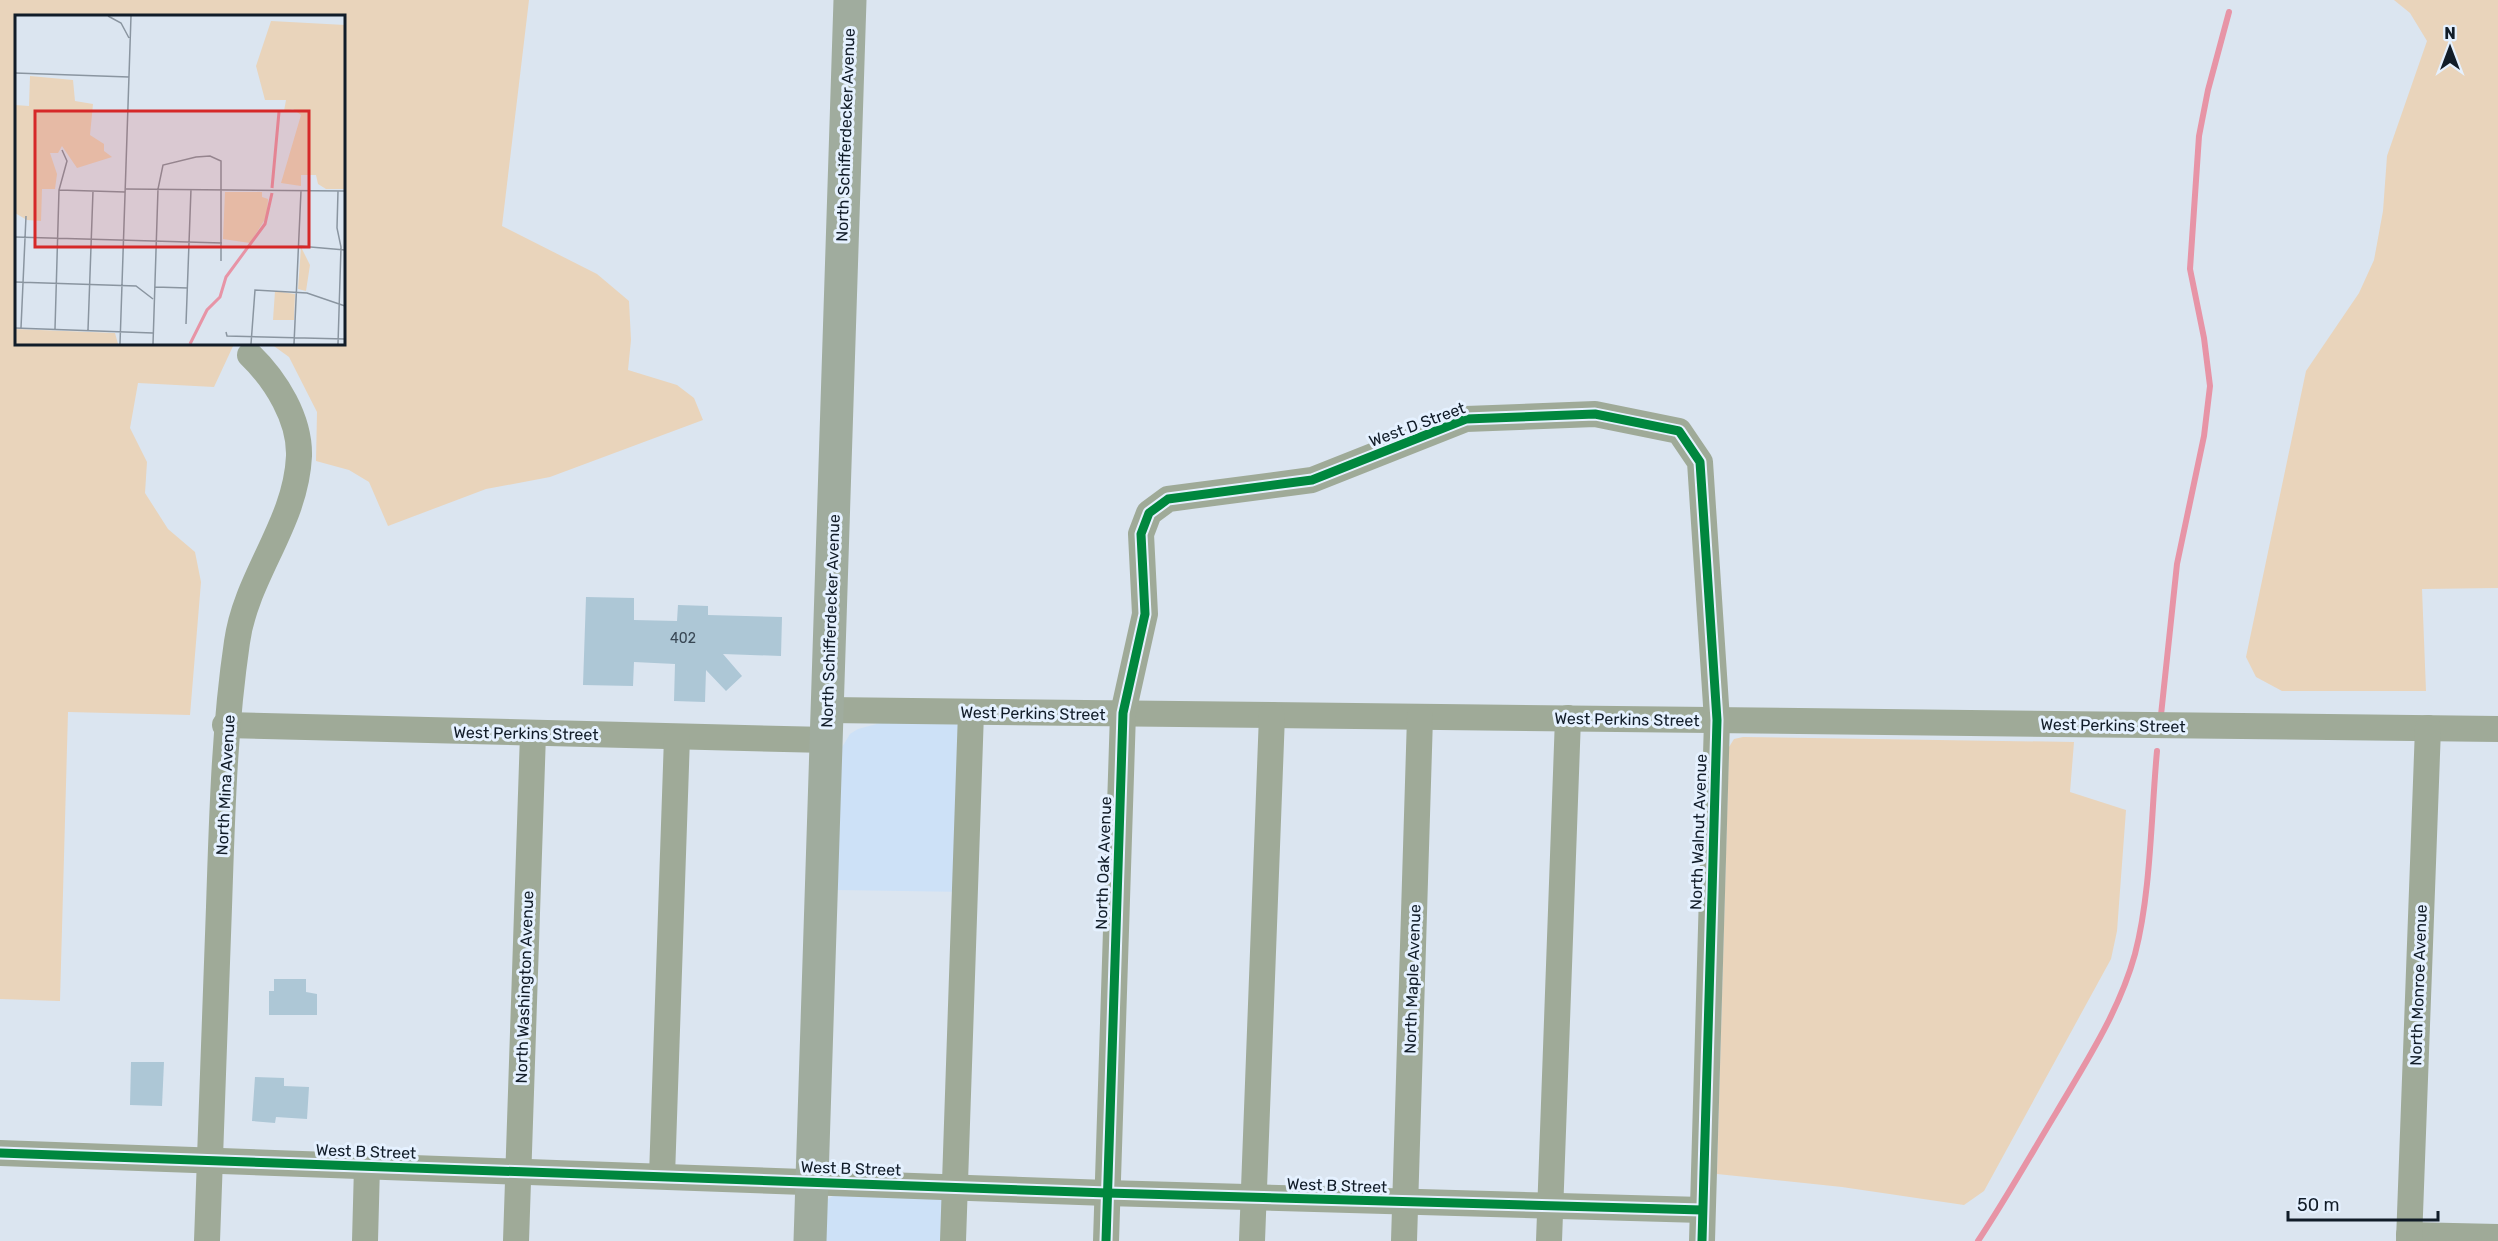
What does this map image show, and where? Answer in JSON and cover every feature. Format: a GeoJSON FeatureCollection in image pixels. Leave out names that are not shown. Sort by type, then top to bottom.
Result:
{"type":"FeatureCollection","features":[{"type":"Feature","properties":{"kind":"main road","name":"North Schifferdecker Avenue"},"geometry":{"type":"LineString","coordinates":[[810,1241],[850,0]]}},
{"type":"Feature","properties":{"kind":"street","name":"North Mina Avenue"},"geometry":{"type":"LineString","coordinates":[[207,1241],[225,725],[242,618],[284,524],[299,456],[294,426],[284,401],[270,378],[250,355]]}},
{"type":"Feature","properties":{"kind":"street","name":"West D Street"},"geometry":{"type":"LineString","coordinates":[[1168,499],[1312,480],[1466,419],[1595,414],[1679,431]]}},
{"type":"Feature","properties":{"kind":"street","name":"North Walnut Avenue"},"geometry":{"type":"LineString","coordinates":[[1679,431],[1700,462],[1717,720],[1702,1241]]}},
{"type":"Feature","properties":{"kind":"street","name":"North Oak Avenue"},"geometry":{"type":"LineString","coordinates":[[1106,1241],[1123,714],[1145,614],[1141,534],[1149,513],[1168,499]]}},
{"type":"Feature","properties":{"kind":"street","name":"West Perkins Street"},"geometry":{"type":"LineString","coordinates":[[225,725],[677,737],[971,712],[2498,729]]}},
{"type":"Feature","properties":{"kind":"street"},"geometry":{"type":"LineString","coordinates":[[953,1241],[971,712]]}},
{"type":"Feature","properties":{"kind":"street"},"geometry":{"type":"LineString","coordinates":[[1252,1241],[1272,715]]}},
{"type":"Feature","properties":{"kind":"street","name":"North Maple Avenue"},"geometry":{"type":"LineString","coordinates":[[1404,1241],[1420,717]]}},
{"type":"Feature","properties":{"kind":"street"},"geometry":{"type":"LineString","coordinates":[[1549,1241],[1568,718]]}},
{"type":"Feature","properties":{"kind":"street","name":"North Monroe Avenue"},"geometry":{"type":"LineString","coordinates":[[2409,1238],[2428,728]]}},
{"type":"Feature","properties":{"kind":"street","name":"North Washington Avenue"},"geometry":{"type":"LineString","coordinates":[[516,1241],[533,734]]}},
{"type":"Feature","properties":{"kind":"street"},"geometry":{"type":"LineString","coordinates":[[662,1176],[677,737]]}},
{"type":"Feature","properties":{"kind":"street","name":"West B Street"},"geometry":{"type":"LineString","coordinates":[[0,1153],[1107,1193],[1702,1210]]}},
{"type":"Feature","properties":{"kind":"street"},"geometry":{"type":"LineString","coordinates":[[365,1241],[366,1166]]}},
{"type":"Feature","properties":{"kind":"street"},"geometry":{"type":"LineString","coordinates":[[2409,1238],[2498,1237]]}},
{"type":"Feature","properties":{"kind":"shaded area"},"geometry":{"type":"Polygon","coordinates":[[[0,0],[529,0],[502,226],[597,274],[629,301],[631,340],[628,370],[677,385],[694,398],[703,420],[550,477],[486,489],[388,526],[369,482],[349,470],[316,461],[317,412],[289,357],[272,345],[345,345],[345,15],[15,15],[15,345],[234,345],[214,387],[138,383],[130,428],[147,462],[145,493],[168,529],[195,552],[201,582],[190,715],[68,712],[60,1001],[0,999],[0,0]]]}},
{"type":"Feature","properties":{"kind":"shaded area"},"geometry":{"type":"Polygon","coordinates":[[[2394,0],[2498,0],[2498,588],[2422,589],[2426,691],[2282,691],[2256,677],[2246,657],[2306,371],[2359,293],[2374,260],[2383,211],[2387,156],[2427,41],[2410,13],[2394,0]]]}},
{"type":"Feature","properties":{"kind":"shaded area"},"geometry":{"type":"Polygon","coordinates":[[[884,722],[975,723],[969,892],[836,890],[841,749],[850,734],[858,729],[884,722]]]}},
{"type":"Feature","properties":{"kind":"shaded area"},"geometry":{"type":"Polygon","coordinates":[[[1743,737],[2074,742],[2070,792],[2126,810],[2117,931],[2111,959],[1984,1191],[1964,1205],[1842,1187],[1717,1174],[1729,747],[1734,739],[1743,737]]]}},
{"type":"Feature","properties":{"kind":"shaded area"},"geometry":{"type":"Polygon","coordinates":[[[835,1195],[962,1200],[960,1241],[823,1241],[826,1200],[835,1195]]]}},
{"type":"Feature","properties":{"kind":"building"},"geometry":{"type":"Polygon","coordinates":[[[586,597],[634,598],[634,620],[677,621],[678,605],[708,606],[708,615],[782,617],[781,656],[723,654],[742,676],[726,691],[706,670],[705,702],[674,701],[675,664],[634,662],[633,686],[583,685],[586,597]]]}},
{"type":"Feature","properties":{"kind":"building"},"geometry":{"type":"Polygon","coordinates":[[[274,979],[306,979],[306,992],[317,994],[317,1015],[269,1015],[269,991],[274,991],[274,979]]]}},
{"type":"Feature","properties":{"kind":"building"},"geometry":{"type":"Polygon","coordinates":[[[131,1062],[164,1062],[162,1106],[130,1105],[131,1062]]]}},
{"type":"Feature","properties":{"kind":"building"},"geometry":{"type":"Polygon","coordinates":[[[255,1077],[284,1078],[284,1086],[309,1087],[307,1119],[276,1117],[275,1123],[252,1121],[255,1077]]]}},
{"type":"Feature","properties":{"kind":"waterway"},"geometry":{"type":"LineString","coordinates":[[2161,715],[2177,564],[2204,436],[2210,386],[2204,338],[2190,269],[2199,136],[2208,90],[2229,12]]}},
{"type":"Feature","properties":{"kind":"waterway"},"geometry":{"type":"LineString","coordinates":[[1978,1241],[2090,1056],[2111,1016],[2128,975],[2135,954],[2144,906],[2157,751]]}},
{"type":"Feature","properties":{"kind":"cycle path"},"geometry":{"type":"LineString","coordinates":[[1106,1241],[1123,713],[1145,614],[1141,534],[1149,513],[1168,499],[1312,480],[1466,419],[1595,414],[1679,431],[1700,462],[1717,720],[1702,1241]]}},
{"type":"Feature","properties":{"kind":"cycle path"},"geometry":{"type":"LineString","coordinates":[[0,1153],[1107,1193],[1702,1210]]}}]}
